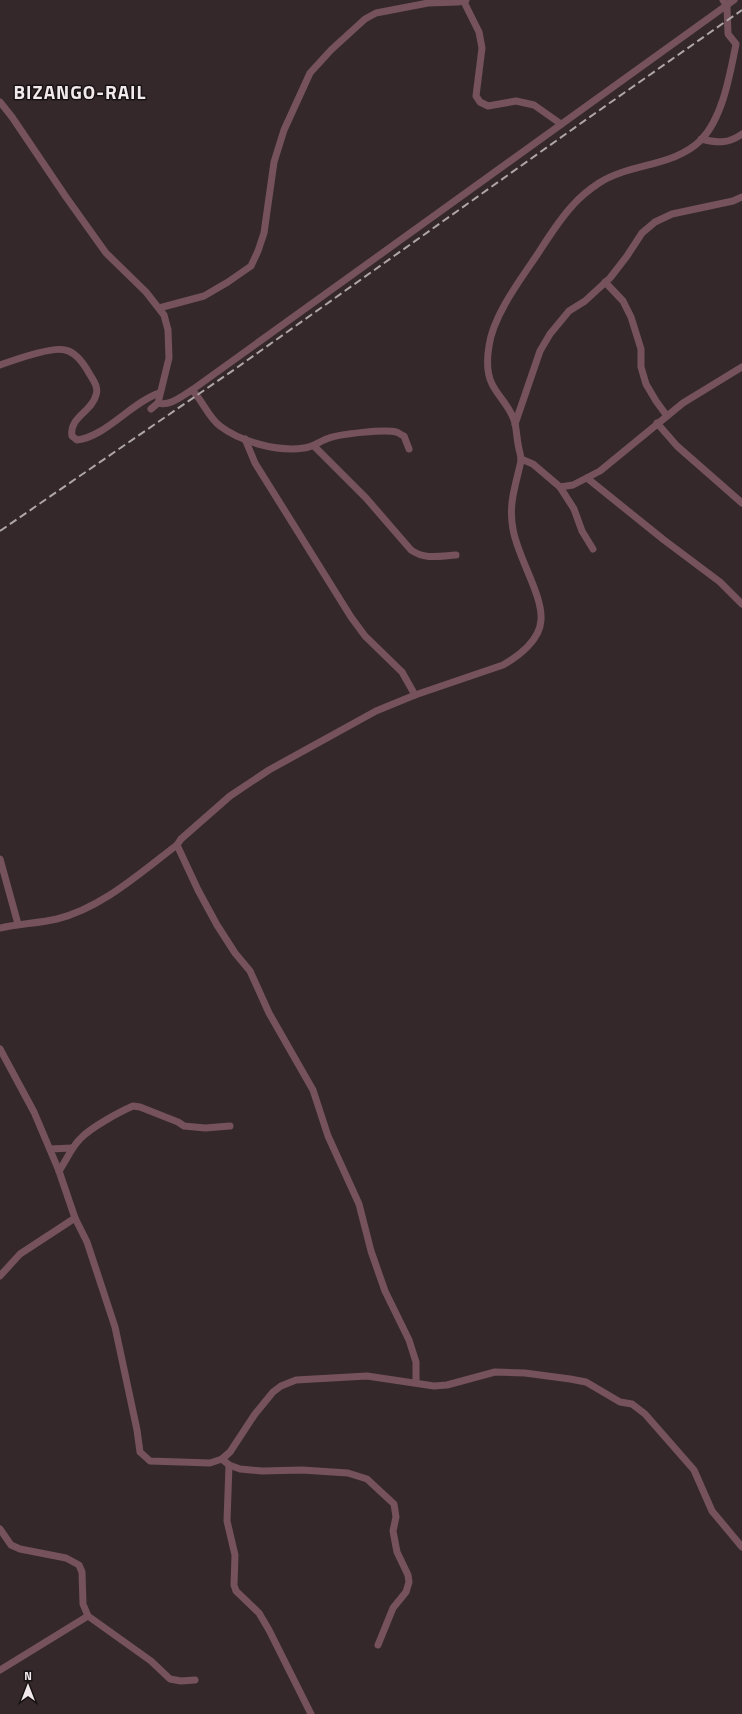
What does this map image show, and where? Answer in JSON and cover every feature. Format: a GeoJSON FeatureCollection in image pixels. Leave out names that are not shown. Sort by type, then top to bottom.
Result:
{"type":"FeatureCollection","features":[{"type":"Feature","properties":{"kind":"street"},"geometry":{"type":"LineString","coordinates":[[158,403],[162,405],[168,404],[192,390],[561,124],[725,3],[734,0]]}},
{"type":"Feature","properties":{"kind":"street"},"geometry":{"type":"LineString","coordinates":[[159,308],[204,296],[251,266],[264,233],[274,162],[284,130],[310,73],[331,50],[365,19],[376,13],[428,3],[465,1],[479,32],[482,48],[476,96],[480,102],[488,106],[516,101],[534,105],[561,124]]}},
{"type":"Feature","properties":{"kind":"street"},"geometry":{"type":"LineString","coordinates":[[0,928],[57,919],[71,914],[112,894],[177,845],[181,839],[230,796],[269,770],[376,711],[415,695],[503,665],[526,649],[535,636],[541,621],[540,604],[516,542],[511,515],[513,489],[522,459],[516,440],[515,424],[510,409],[492,383],[487,365],[489,344],[497,322],[510,295],[556,226],[574,204],[600,183],[629,170],[666,159],[691,148],[702,139],[711,127],[728,80],[739,41],[728,34],[725,3]]}},
{"type":"Feature","properties":{"kind":"street"},"geometry":{"type":"LineString","coordinates":[[0,102],[12,117],[106,253],[146,292],[159,308],[167,322],[169,348],[167,365],[159,393],[158,403],[151,409]]}},
{"type":"Feature","properties":{"kind":"street"},"geometry":{"type":"LineString","coordinates":[[702,139],[714,143],[725,142],[742,134]]}},
{"type":"Feature","properties":{"kind":"street"},"geometry":{"type":"LineString","coordinates":[[515,424],[540,351],[550,334],[569,312],[605,282],[627,256],[642,233],[655,222],[672,214],[733,201],[742,197]]}},
{"type":"Feature","properties":{"kind":"street"},"geometry":{"type":"LineString","coordinates":[[605,282],[623,301],[631,318],[641,349],[641,367],[646,384],[667,416]]}},
{"type":"Feature","properties":{"kind":"street"},"geometry":{"type":"LineString","coordinates":[[0,365],[27,356],[60,349],[67,350],[74,354],[86,368],[97,387],[94,401],[73,424],[71,430],[72,436],[77,440],[91,437],[142,401],[159,393]]}},
{"type":"Feature","properties":{"kind":"street"},"geometry":{"type":"LineString","coordinates":[[560,487],[587,478],[600,471],[683,403],[742,367]]}},
{"type":"Feature","properties":{"kind":"street"},"geometry":{"type":"LineString","coordinates":[[192,390],[201,400],[213,420],[221,427],[245,439],[269,447],[288,449],[305,448],[314,446],[328,438],[344,434],[396,432],[404,436],[409,449]]}},
{"type":"Feature","properties":{"kind":"street"},"geometry":{"type":"LineString","coordinates":[[657,423],[677,446],[742,503]]}},
{"type":"Feature","properties":{"kind":"street"},"geometry":{"type":"LineString","coordinates":[[245,439],[255,463],[351,617],[365,636],[402,672],[415,695]]}},
{"type":"Feature","properties":{"kind":"street"},"geometry":{"type":"LineString","coordinates":[[314,446],[366,498],[411,550],[418,555],[430,557],[456,555]]}},
{"type":"Feature","properties":{"kind":"street"},"geometry":{"type":"LineString","coordinates":[[522,459],[533,464],[560,487],[574,509],[582,532],[593,549]]}},
{"type":"Feature","properties":{"kind":"street"},"geometry":{"type":"LineString","coordinates":[[587,478],[664,540],[739,596],[742,604]]}},
{"type":"Feature","properties":{"kind":"street"},"geometry":{"type":"LineString","coordinates":[[177,845],[214,918],[235,953],[250,971],[269,1014],[313,1090],[328,1136],[359,1204],[371,1251],[385,1291],[409,1340],[416,1362],[416,1382]]}},
{"type":"Feature","properties":{"kind":"street"},"geometry":{"type":"LineString","coordinates":[[0,859],[18,924]]}},
{"type":"Feature","properties":{"kind":"street"},"geometry":{"type":"LineString","coordinates":[[0,1049],[34,1112],[59,1171],[75,1218],[87,1242],[115,1327],[138,1430],[140,1452],[150,1461],[210,1462],[222,1460],[230,1452],[265,1402],[281,1386],[296,1380],[366,1376],[416,1382],[434,1386],[447,1385],[495,1372],[525,1373],[586,1382],[620,1402],[632,1404],[645,1414],[694,1470],[712,1511],[742,1547]]}},
{"type":"Feature","properties":{"kind":"street"},"geometry":{"type":"LineString","coordinates":[[59,1171],[72,1148],[88,1132],[134,1106],[178,1122],[184,1126],[205,1128],[230,1126]]}},
{"type":"Feature","properties":{"kind":"street"},"geometry":{"type":"LineString","coordinates":[[50,1149],[72,1148]]}},
{"type":"Feature","properties":{"kind":"street"},"geometry":{"type":"LineString","coordinates":[[0,1276],[20,1254],[75,1218]]}},
{"type":"Feature","properties":{"kind":"street"},"geometry":{"type":"LineString","coordinates":[[222,1460],[229,1466],[240,1469],[262,1471],[302,1470],[348,1473],[367,1479],[394,1504],[396,1517],[393,1531],[397,1552],[408,1575],[409,1582],[406,1592],[393,1608],[378,1645]]}},
{"type":"Feature","properties":{"kind":"street"},"geometry":{"type":"LineString","coordinates":[[229,1466],[227,1521],[235,1556],[234,1585],[236,1591],[258,1613],[269,1630],[311,1714]]}},
{"type":"Feature","properties":{"kind":"street"},"geometry":{"type":"LineString","coordinates":[[0,1529],[11,1545],[20,1549],[66,1558],[79,1565],[82,1572],[83,1604],[88,1616],[151,1661],[170,1679],[195,1680]]}},
{"type":"Feature","properties":{"kind":"street"},"geometry":{"type":"LineString","coordinates":[[0,1670],[88,1616]]}},
{"type":"Feature","properties":{"kind":"railway"},"geometry":{"type":"LineString","coordinates":[[0,531],[235,369],[742,10]]}},
{"type":"Feature","properties":{"kind":"district","name":"BIZANGO-RAIL"},"geometry":{"type":"Point","coordinates":[80,92]}}]}
